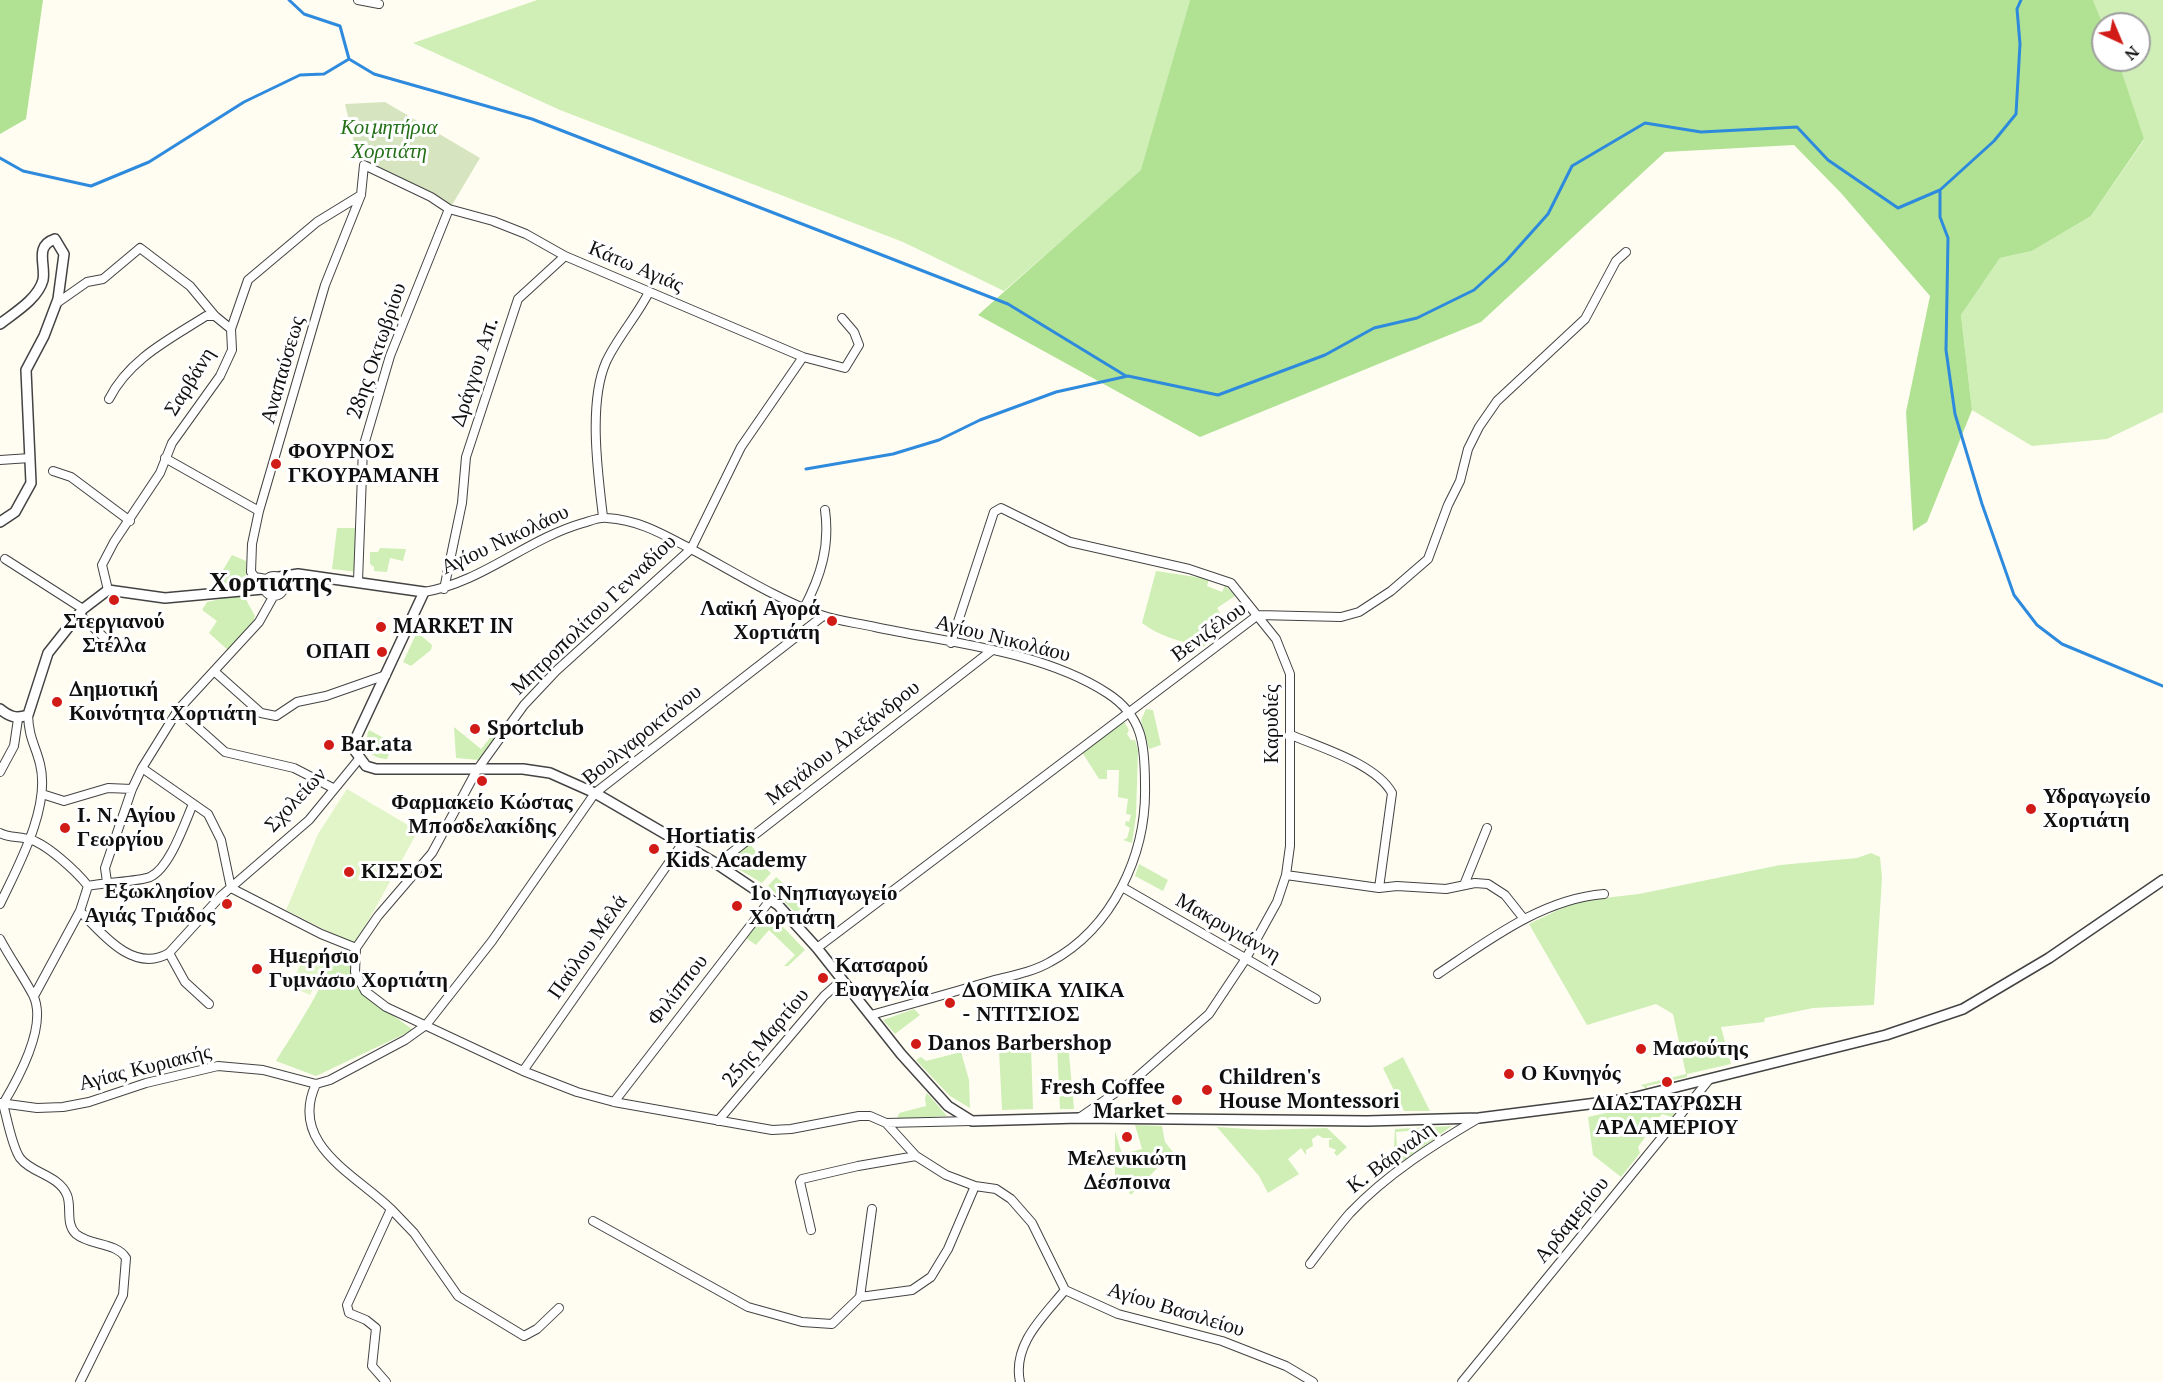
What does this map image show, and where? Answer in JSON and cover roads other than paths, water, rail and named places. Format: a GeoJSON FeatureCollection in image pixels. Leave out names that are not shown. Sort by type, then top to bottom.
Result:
{"type":"FeatureCollection","features":[{"type":"Feature","properties":{"kind":"street"},"geometry":{"type":"LineString","coordinates":[[358,0],[379,2],[378,15]]}},
{"type":"Feature","properties":{"kind":"street","name":"Αναπαύσεως"},"geometry":{"type":"LineString","coordinates":[[265,584],[251,572],[252,544],[259,511],[325,285],[361,195],[364,165]]}},
{"type":"Feature","properties":{"kind":"street","name":"Κάτω Αγιάς"},"geometry":{"type":"LineString","coordinates":[[364,165],[431,197],[449,209],[493,221],[526,234],[564,256],[803,357],[845,368],[859,345],[854,332],[842,318]]}},
{"type":"Feature","properties":{"kind":"street","name":"Σαρβάνη"},"geometry":{"type":"LineString","coordinates":[[108,590],[102,565],[114,542],[160,473],[172,443],[220,376],[232,350],[231,329],[251,275],[333,211],[361,195]]}},
{"type":"Feature","properties":{"kind":"street","name":"28ης Οκτωβρίου"},"geometry":{"type":"LineString","coordinates":[[358,581],[363,448],[390,356],[449,209]]}},
{"type":"Feature","properties":{"kind":"street"},"geometry":{"type":"LineString","coordinates":[[0,324],[38,291],[43,280],[42,251],[47,242],[55,239],[64,254],[57,303],[26,370],[31,483],[15,512],[0,522]]}},
{"type":"Feature","properties":{"kind":"street"},"geometry":{"type":"LineString","coordinates":[[57,303],[87,282],[103,279],[140,248],[190,286],[214,316],[231,329]]}},
{"type":"Feature","properties":{"kind":"street","name":"Βενιζέλου"},"geometry":{"type":"LineString","coordinates":[[817,948],[1258,615],[1341,617],[1359,612],[1391,591],[1428,559],[1448,505],[1460,481],[1468,449],[1479,427],[1497,401],[1585,320],[1616,261],[1626,252]]}},
{"type":"Feature","properties":{"kind":"street","name":"Δράγγου Απ."},"geometry":{"type":"LineString","coordinates":[[444,589],[458,524],[466,457],[518,299],[564,256]]}},
{"type":"Feature","properties":{"kind":"street"},"geometry":{"type":"LineString","coordinates":[[603,518],[596,449],[599,385],[606,362],[649,292]]}},
{"type":"Feature","properties":{"kind":"street"},"geometry":{"type":"LineString","coordinates":[[109,399],[115,387],[143,357],[206,316],[214,316]]}},
{"type":"Feature","properties":{"kind":"street","name":"Μητροπολίτου Γενναδίου"},"geometry":{"type":"LineString","coordinates":[[356,948],[378,916],[432,853],[477,770],[519,712],[547,680],[691,549],[741,447],[803,357]]}},
{"type":"Feature","properties":{"kind":"street"},"geometry":{"type":"LineString","coordinates":[[0,460],[30,458]]}},
{"type":"Feature","properties":{"kind":"street"},"geometry":{"type":"LineString","coordinates":[[165,458],[259,511]]}},
{"type":"Feature","properties":{"kind":"street"},"geometry":{"type":"LineString","coordinates":[[53,471],[71,477],[130,521]]}},
{"type":"Feature","properties":{"kind":"street","name":"Καρυδιές"},"geometry":{"type":"LineString","coordinates":[[951,643],[994,512],[1001,508],[1070,542],[1189,570],[1231,583],[1276,639],[1290,674],[1292,735],[1290,846],[1286,875],[1277,902],[1245,960],[1209,1014],[1141,1074],[1079,1118]]}},
{"type":"Feature","properties":{"kind":"street"},"geometry":{"type":"LineString","coordinates":[[804,608],[821,575],[828,532],[825,510]]}},
{"type":"Feature","properties":{"kind":"street","name":"Αγίου Νικολάου"},"geometry":{"type":"LineString","coordinates":[[424,592],[444,589],[493,566],[535,541],[568,527],[603,518],[640,523],[823,616],[1044,664],[1077,676],[1111,695],[1131,711]]}},
{"type":"Feature","properties":{"kind":"street"},"geometry":{"type":"LineString","coordinates":[[5,559],[81,612],[110,643]]}},
{"type":"Feature","properties":{"kind":"street"},"geometry":{"type":"LineString","coordinates":[[0,772],[14,746],[48,653],[81,612],[108,590],[165,598],[265,584],[272,576],[298,574],[424,592],[354,742],[359,759],[366,766],[376,769],[523,769],[550,773],[595,793],[717,864],[771,899],[817,948],[901,1054],[948,1106],[972,1121]]}},
{"type":"Feature","properties":{"kind":"street"},"geometry":{"type":"LineString","coordinates":[[107,882],[105,868],[132,789],[142,768],[178,710],[259,622],[273,597],[280,595],[284,589],[279,577]]}},
{"type":"Feature","properties":{"kind":"street"},"geometry":{"type":"LineString","coordinates":[[265,584],[273,597]]}},
{"type":"Feature","properties":{"kind":"street","name":"Βουλγαροκτόνου"},"geometry":{"type":"LineString","coordinates":[[426,1025],[492,940],[595,793],[823,616]]}},
{"type":"Feature","properties":{"kind":"street","name":"Μεγάλου Αλεξάνδρου"},"geometry":{"type":"LineString","coordinates":[[717,864],[991,651]]}},
{"type":"Feature","properties":{"kind":"street"},"geometry":{"type":"LineString","coordinates":[[214,671],[261,713],[276,716],[297,702],[326,696],[386,675]]}},
{"type":"Feature","properties":{"kind":"street"},"geometry":{"type":"LineString","coordinates":[[0,709],[23,717]]}},
{"type":"Feature","properties":{"kind":"street"},"geometry":{"type":"LineString","coordinates":[[178,710],[225,752],[294,768],[333,788]]}},
{"type":"Feature","properties":{"kind":"street"},"geometry":{"type":"LineString","coordinates":[[872,1015],[1050,962],[1092,930],[1114,902],[1122,887],[1132,862],[1144,815],[1145,760],[1141,735],[1131,711]]}},
{"type":"Feature","properties":{"kind":"street"},"geometry":{"type":"LineString","coordinates":[[0,904],[30,839],[42,794],[40,764],[23,717]]}},
{"type":"Feature","properties":{"kind":"street"},"geometry":{"type":"LineString","coordinates":[[1292,735],[1375,773],[1392,793],[1379,888]]}},
{"type":"Feature","properties":{"kind":"street","name":"Σχολείων"},"geometry":{"type":"LineString","coordinates":[[169,953],[231,888],[309,820],[359,759]]}},
{"type":"Feature","properties":{"kind":"street"},"geometry":{"type":"LineString","coordinates":[[142,768],[208,814],[221,840],[231,888],[321,934],[356,948],[355,972],[365,991],[386,1007],[523,1071],[577,1092],[614,1102],[772,1130],[870,1116],[886,1123],[916,1156],[946,1175],[975,1186],[996,1188],[1011,1199],[1032,1222],[1065,1290],[1028,1336],[1022,1358],[1020,1382]]}},
{"type":"Feature","properties":{"kind":"street"},"geometry":{"type":"LineString","coordinates":[[42,794],[64,801],[108,788],[132,789]]}},
{"type":"Feature","properties":{"kind":"street"},"geometry":{"type":"LineString","coordinates":[[88,886],[151,876],[165,863],[174,848],[193,804]]}},
{"type":"Feature","properties":{"kind":"street"},"geometry":{"type":"LineString","coordinates":[[1464,885],[1487,828]]}},
{"type":"Feature","properties":{"kind":"street"},"geometry":{"type":"LineString","coordinates":[[0,832],[10,837],[30,839],[60,860],[88,886]]}},
{"type":"Feature","properties":{"kind":"street","name":"Παύλου Μελά"},"geometry":{"type":"LineString","coordinates":[[523,1071],[682,844]]}},
{"type":"Feature","properties":{"kind":"street"},"geometry":{"type":"LineString","coordinates":[[1286,875],[1379,888],[1397,886],[1446,889],[1464,885],[1488,884],[1505,895],[1524,919]]}},
{"type":"Feature","properties":{"kind":"street"},"geometry":{"type":"LineString","coordinates":[[886,1123],[1079,1118],[1367,1121],[1479,1118],[1595,1105],[1708,1080],[1886,1035],[1963,1009],[2039,964],[2163,880]]}},
{"type":"Feature","properties":{"kind":"street"},"geometry":{"type":"LineString","coordinates":[[34,996],[80,911],[88,886]]}},
{"type":"Feature","properties":{"kind":"street","name":"Μακρυγιάννη"},"geometry":{"type":"LineString","coordinates":[[1122,887],[1316,999]]}},
{"type":"Feature","properties":{"kind":"street"},"geometry":{"type":"LineString","coordinates":[[1438,974],[1524,919],[1579,896],[1604,894]]}},
{"type":"Feature","properties":{"kind":"street","name":"Φιλίππου"},"geometry":{"type":"LineString","coordinates":[[614,1102],[771,899]]}},
{"type":"Feature","properties":{"kind":"street"},"geometry":{"type":"LineString","coordinates":[[80,911],[121,951],[154,960],[169,953],[185,982],[209,1004]]}},
{"type":"Feature","properties":{"kind":"street"},"geometry":{"type":"LineString","coordinates":[[0,939],[34,996],[36,1023],[30,1050],[1,1104],[21,1159],[54,1180],[67,1195],[70,1225],[74,1233],[120,1251],[126,1258],[123,1295],[80,1382]]}},
{"type":"Feature","properties":{"kind":"street","name":"25ης Μαρτίου"},"geometry":{"type":"LineString","coordinates":[[718,1121],[824,996],[842,980]]}},
{"type":"Feature","properties":{"kind":"street"},"geometry":{"type":"LineString","coordinates":[[426,1025],[405,1040],[330,1080],[316,1084],[308,1106],[316,1141],[327,1156],[369,1188],[414,1233],[458,1296],[524,1336],[537,1329],[559,1308]]}},
{"type":"Feature","properties":{"kind":"street","name":"Αγίας Κυριακής"},"geometry":{"type":"LineString","coordinates":[[1,1104],[37,1107],[89,1102],[146,1083],[218,1066],[263,1070],[316,1084]]}},
{"type":"Feature","properties":{"kind":"street","name":"Αρδαμερίου"},"geometry":{"type":"LineString","coordinates":[[1462,1382],[1708,1080]]}},
{"type":"Feature","properties":{"kind":"street","name":"Κ. Βάρναλη"},"geometry":{"type":"LineString","coordinates":[[1310,1263],[1349,1214],[1373,1191],[1402,1167],[1479,1118]]}},
{"type":"Feature","properties":{"kind":"street"},"geometry":{"type":"LineString","coordinates":[[811,1230],[800,1182],[802,1179],[916,1156]]}},
{"type":"Feature","properties":{"kind":"street"},"geometry":{"type":"LineString","coordinates":[[594,1221],[748,1307],[791,1319],[832,1324],[860,1297],[912,1290],[931,1277],[948,1249],[975,1186]]}},
{"type":"Feature","properties":{"kind":"street"},"geometry":{"type":"LineString","coordinates":[[386,1382],[372,1366],[376,1328],[366,1320],[349,1313],[347,1305],[391,1209]]}},
{"type":"Feature","properties":{"kind":"street"},"geometry":{"type":"LineString","coordinates":[[860,1297],[872,1209]]}},
{"type":"Feature","properties":{"kind":"street","name":"Αγίου Βασιλείου"},"geometry":{"type":"LineString","coordinates":[[1065,1290],[1118,1314],[1222,1341],[1286,1366],[1313,1382]]}},
{"type":"Feature","properties":{"kind":"waterway"},"geometry":{"type":"LineString","coordinates":[[289,0],[304,14],[340,26],[349,59]]}},
{"type":"Feature","properties":{"kind":"waterway"},"geometry":{"type":"LineString","coordinates":[[2021,0],[2017,9],[2020,44],[2016,114],[1994,141],[1940,190],[1940,217],[1948,238],[1946,350],[1955,414],[1982,504],[2014,595],[2037,625],[2062,644],[2163,686]]}},
{"type":"Feature","properties":{"kind":"waterway"},"geometry":{"type":"LineString","coordinates":[[0,158],[23,171],[91,186],[149,162],[244,102],[300,75],[324,74],[349,59],[374,74],[532,119],[1008,304],[1126,376]]}},
{"type":"Feature","properties":{"kind":"waterway"},"geometry":{"type":"LineString","coordinates":[[806,469],[893,454],[939,440],[980,420],[1056,392],[1128,376],[1218,395],[1325,355],[1374,328],[1417,318],[1474,290],[1506,261],[1548,214],[1572,166],[1645,123],[1701,132],[1797,127],[1828,160],[1898,208],[1940,190]]}},
{"type":"Feature","properties":{"kind":"place","name":"ΦΟΥΡΝΟΣ ΓΚΟΥΡΑΜΑΝΗ"},"geometry":{"type":"Point","coordinates":[276,464]}},
{"type":"Feature","properties":{"kind":"place","name":"Στεργιανού Στέλλα"},"geometry":{"type":"Point","coordinates":[114,600]}},
{"type":"Feature","properties":{"kind":"place","name":"Λαϊκή Αγορά Χορτιάτη"},"geometry":{"type":"Point","coordinates":[832,621]}},
{"type":"Feature","properties":{"kind":"place","name":"MARKET IN"},"geometry":{"type":"Point","coordinates":[381,627]}},
{"type":"Feature","properties":{"kind":"place","name":"ΟΠΑΠ"},"geometry":{"type":"Point","coordinates":[382,652]}},
{"type":"Feature","properties":{"kind":"place","name":"Δημοτική Κοινότητα Χορτιάτη"},"geometry":{"type":"Point","coordinates":[57,702]}},
{"type":"Feature","properties":{"kind":"place","name":"Sportclub"},"geometry":{"type":"Point","coordinates":[475,729]}},
{"type":"Feature","properties":{"kind":"place","name":"Bar.ata"},"geometry":{"type":"Point","coordinates":[329,745]}},
{"type":"Feature","properties":{"kind":"place","name":"Φαρμακείο Κώστας Μποσδελακίδης"},"geometry":{"type":"Point","coordinates":[482,781]}},
{"type":"Feature","properties":{"kind":"place","name":"Υδραγωγείο Χορτιάτη"},"geometry":{"type":"Point","coordinates":[2031,809]}},
{"type":"Feature","properties":{"kind":"place","name":"Ι. Ν. Αγίου Γεωργίου"},"geometry":{"type":"Point","coordinates":[65,828]}},
{"type":"Feature","properties":{"kind":"place","name":"Hortiatis Kids Academy"},"geometry":{"type":"Point","coordinates":[654,849]}},
{"type":"Feature","properties":{"kind":"place","name":"ΚΙΣΣΟΣ"},"geometry":{"type":"Point","coordinates":[349,872]}},
{"type":"Feature","properties":{"kind":"place","name":"Εξωκλησίον Αγιάς Τριάδος"},"geometry":{"type":"Point","coordinates":[227,904]}},
{"type":"Feature","properties":{"kind":"place","name":"1ο Νηπιαγωγείο Χορτιάτη"},"geometry":{"type":"Point","coordinates":[737,906]}},
{"type":"Feature","properties":{"kind":"place","name":"Ημερήσιο Γυμνάσιο Χορτιάτη"},"geometry":{"type":"Point","coordinates":[257,969]}},
{"type":"Feature","properties":{"kind":"place","name":"Κατσαρού Ευαγγελία"},"geometry":{"type":"Point","coordinates":[823,978]}},
{"type":"Feature","properties":{"kind":"place","name":"ΔΟΜΙΚΑ ΥΛΙΚΑ - ΝΤΙΤΣΙΟΣ"},"geometry":{"type":"Point","coordinates":[950,1003]}},
{"type":"Feature","properties":{"kind":"place","name":"Danos Barbershop"},"geometry":{"type":"Point","coordinates":[916,1044]}},
{"type":"Feature","properties":{"kind":"place","name":"Μασούτης"},"geometry":{"type":"Point","coordinates":[1641,1049]}},
{"type":"Feature","properties":{"kind":"place","name":"Ο Κυνηγός"},"geometry":{"type":"Point","coordinates":[1509,1074]}},
{"type":"Feature","properties":{"kind":"place","name":"ΔΙΑΣΤΑΥΡΩΣΗ ΑΡΔΑΜΕΡΙΟΥ"},"geometry":{"type":"Point","coordinates":[1667,1082]}},
{"type":"Feature","properties":{"kind":"place","name":"Children's House Montessori"},"geometry":{"type":"Point","coordinates":[1207,1090]}},
{"type":"Feature","properties":{"kind":"place","name":"Fresh Coffee Market"},"geometry":{"type":"Point","coordinates":[1177,1100]}},
{"type":"Feature","properties":{"kind":"place","name":"Μελενικιώτη Δέσποινα"},"geometry":{"type":"Point","coordinates":[1127,1137]}},
{"type":"Feature","properties":{"kind":"district","name":"Χορτιάτης"},"geometry":{"type":"Point","coordinates":[270,583]}},
{"type":"Feature","properties":{"kind":"park label","name":"Κοιμητήρια Χορτιάτη"},"geometry":{"type":"Point","coordinates":[389,140]}}]}
